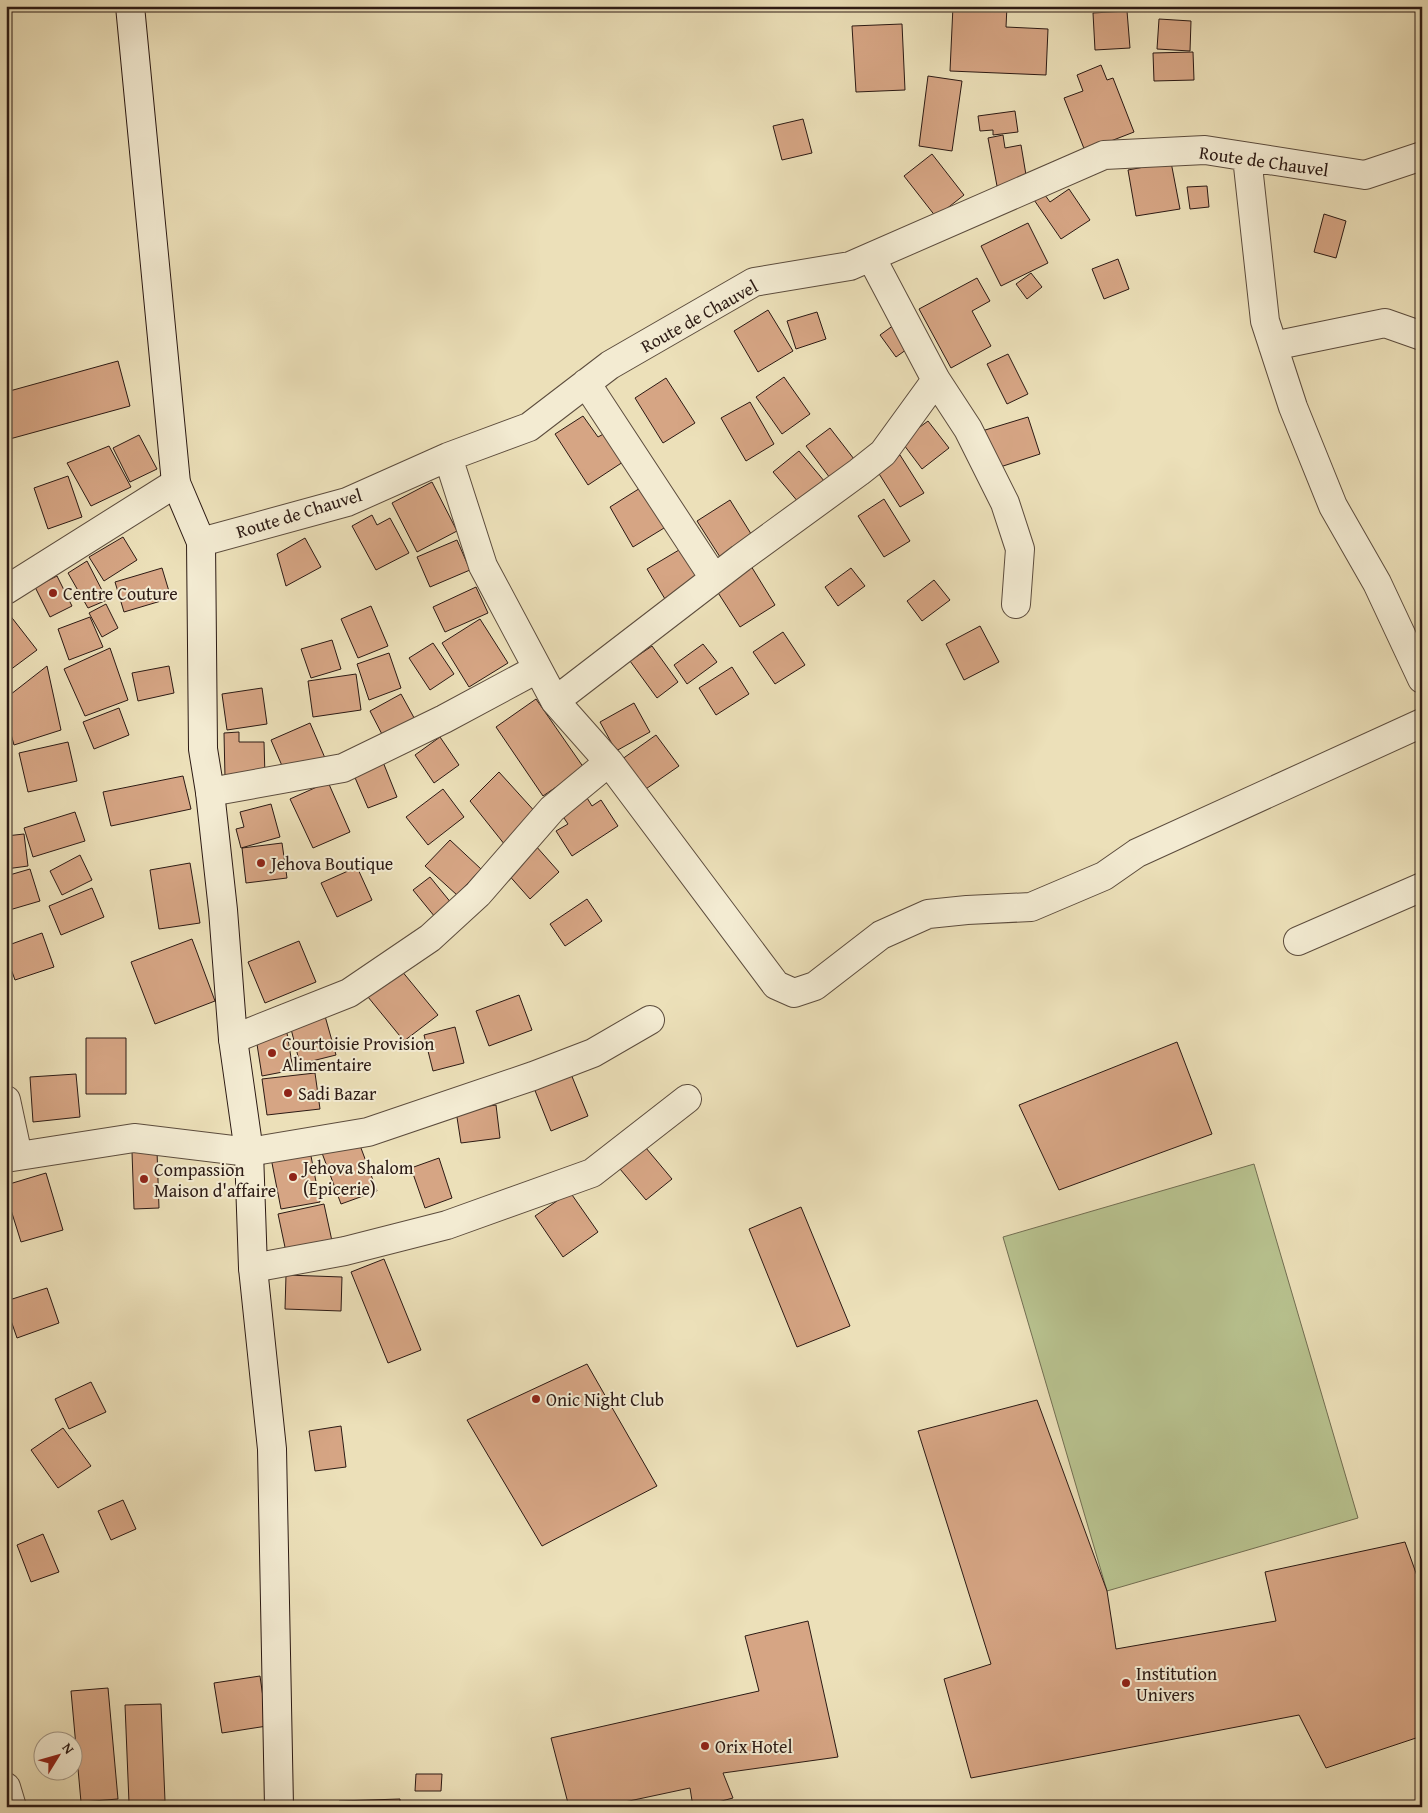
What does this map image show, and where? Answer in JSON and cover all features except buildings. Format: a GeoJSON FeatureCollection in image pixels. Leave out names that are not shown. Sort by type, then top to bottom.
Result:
{"type":"FeatureCollection","features":[{"type":"Feature","properties":{"kind":"street"},"geometry":{"type":"LineString","coordinates":[[130,6],[176,483],[201,542],[203,748],[210,792],[223,910],[233,1039],[249,1152],[252,1268],[272,1449],[279,1807]]}},
{"type":"Feature","properties":{"kind":"street","name":"Route de Chauvel"},"geometry":{"type":"LineString","coordinates":[[201,542],[347,502],[448,457],[529,427],[610,364],[754,282],[850,266],[1104,155],[1205,150],[1365,175],[1422,156]]}},
{"type":"Feature","properties":{"kind":"street"},"geometry":{"type":"LineString","coordinates":[[1247,157],[1265,321],[1293,407],[1333,506],[1377,583],[1422,679]]}},
{"type":"Feature","properties":{"kind":"street"},"geometry":{"type":"LineString","coordinates":[[871,257],[936,380],[968,429],[1005,503],[1020,549],[1016,604]]}},
{"type":"Feature","properties":{"kind":"street"},"geometry":{"type":"LineString","coordinates":[[1273,346],[1385,324],[1422,336]]}},
{"type":"Feature","properties":{"kind":"street"},"geometry":{"type":"LineString","coordinates":[[555,701],[714,578],[883,453],[936,380]]}},
{"type":"Feature","properties":{"kind":"street"},"geometry":{"type":"LineString","coordinates":[[586,383],[714,578]]}},
{"type":"Feature","properties":{"kind":"street"},"geometry":{"type":"LineString","coordinates":[[448,457],[483,566],[555,701],[609,762],[776,985],[794,993],[815,986],[881,935],[928,914],[1031,907],[1104,876],[1137,853],[1422,723]]}},
{"type":"Feature","properties":{"kind":"street"},"geometry":{"type":"LineString","coordinates":[[6,590],[176,483]]}},
{"type":"Feature","properties":{"kind":"street"},"geometry":{"type":"LineString","coordinates":[[210,792],[343,768],[538,670]]}},
{"type":"Feature","properties":{"kind":"street"},"geometry":{"type":"LineString","coordinates":[[233,1039],[349,993],[430,938],[478,894],[552,809],[609,762]]}},
{"type":"Feature","properties":{"kind":"street"},"geometry":{"type":"LineString","coordinates":[[1298,941],[1422,887]]}},
{"type":"Feature","properties":{"kind":"street"},"geometry":{"type":"LineString","coordinates":[[6,1100],[12,1157],[134,1138],[249,1152],[368,1132],[533,1076],[593,1053],[650,1020]]}},
{"type":"Feature","properties":{"kind":"street"},"geometry":{"type":"LineString","coordinates":[[252,1268],[345,1251],[447,1225],[592,1173],[687,1099]]}},
{"type":"Feature","properties":{"kind":"street"},"geometry":{"type":"LineString","coordinates":[[6,1787],[12,1807]]}},
{"type":"Feature","properties":{"kind":"green space"},"geometry":{"type":"Polygon","coordinates":[[[1254,1164],[1358,1518],[1107,1591],[1003,1237],[1254,1164]]]}},
{"type":"Feature","properties":{"kind":"place","name":"Centre Couture"},"geometry":{"type":"Point","coordinates":[53,593]}},
{"type":"Feature","properties":{"kind":"place","name":"Jehova Boutique"},"geometry":{"type":"Point","coordinates":[261,863]}},
{"type":"Feature","properties":{"kind":"place","name":"Courtoisie Provision Alimentaire"},"geometry":{"type":"Point","coordinates":[272,1053]}},
{"type":"Feature","properties":{"kind":"place","name":"Sadi Bazar"},"geometry":{"type":"Point","coordinates":[288,1093]}},
{"type":"Feature","properties":{"kind":"place","name":"Jehova Shalom (Epicerie)"},"geometry":{"type":"Point","coordinates":[293,1177]}},
{"type":"Feature","properties":{"kind":"place","name":"Compassion Maison d'affaire"},"geometry":{"type":"Point","coordinates":[144,1179]}},
{"type":"Feature","properties":{"kind":"place","name":"Onic Night Club"},"geometry":{"type":"Point","coordinates":[536,1399]}},
{"type":"Feature","properties":{"kind":"place","name":"Institution Univers"},"geometry":{"type":"Point","coordinates":[1126,1683]}},
{"type":"Feature","properties":{"kind":"place","name":"Orix Hotel"},"geometry":{"type":"Point","coordinates":[705,1746]}}]}
